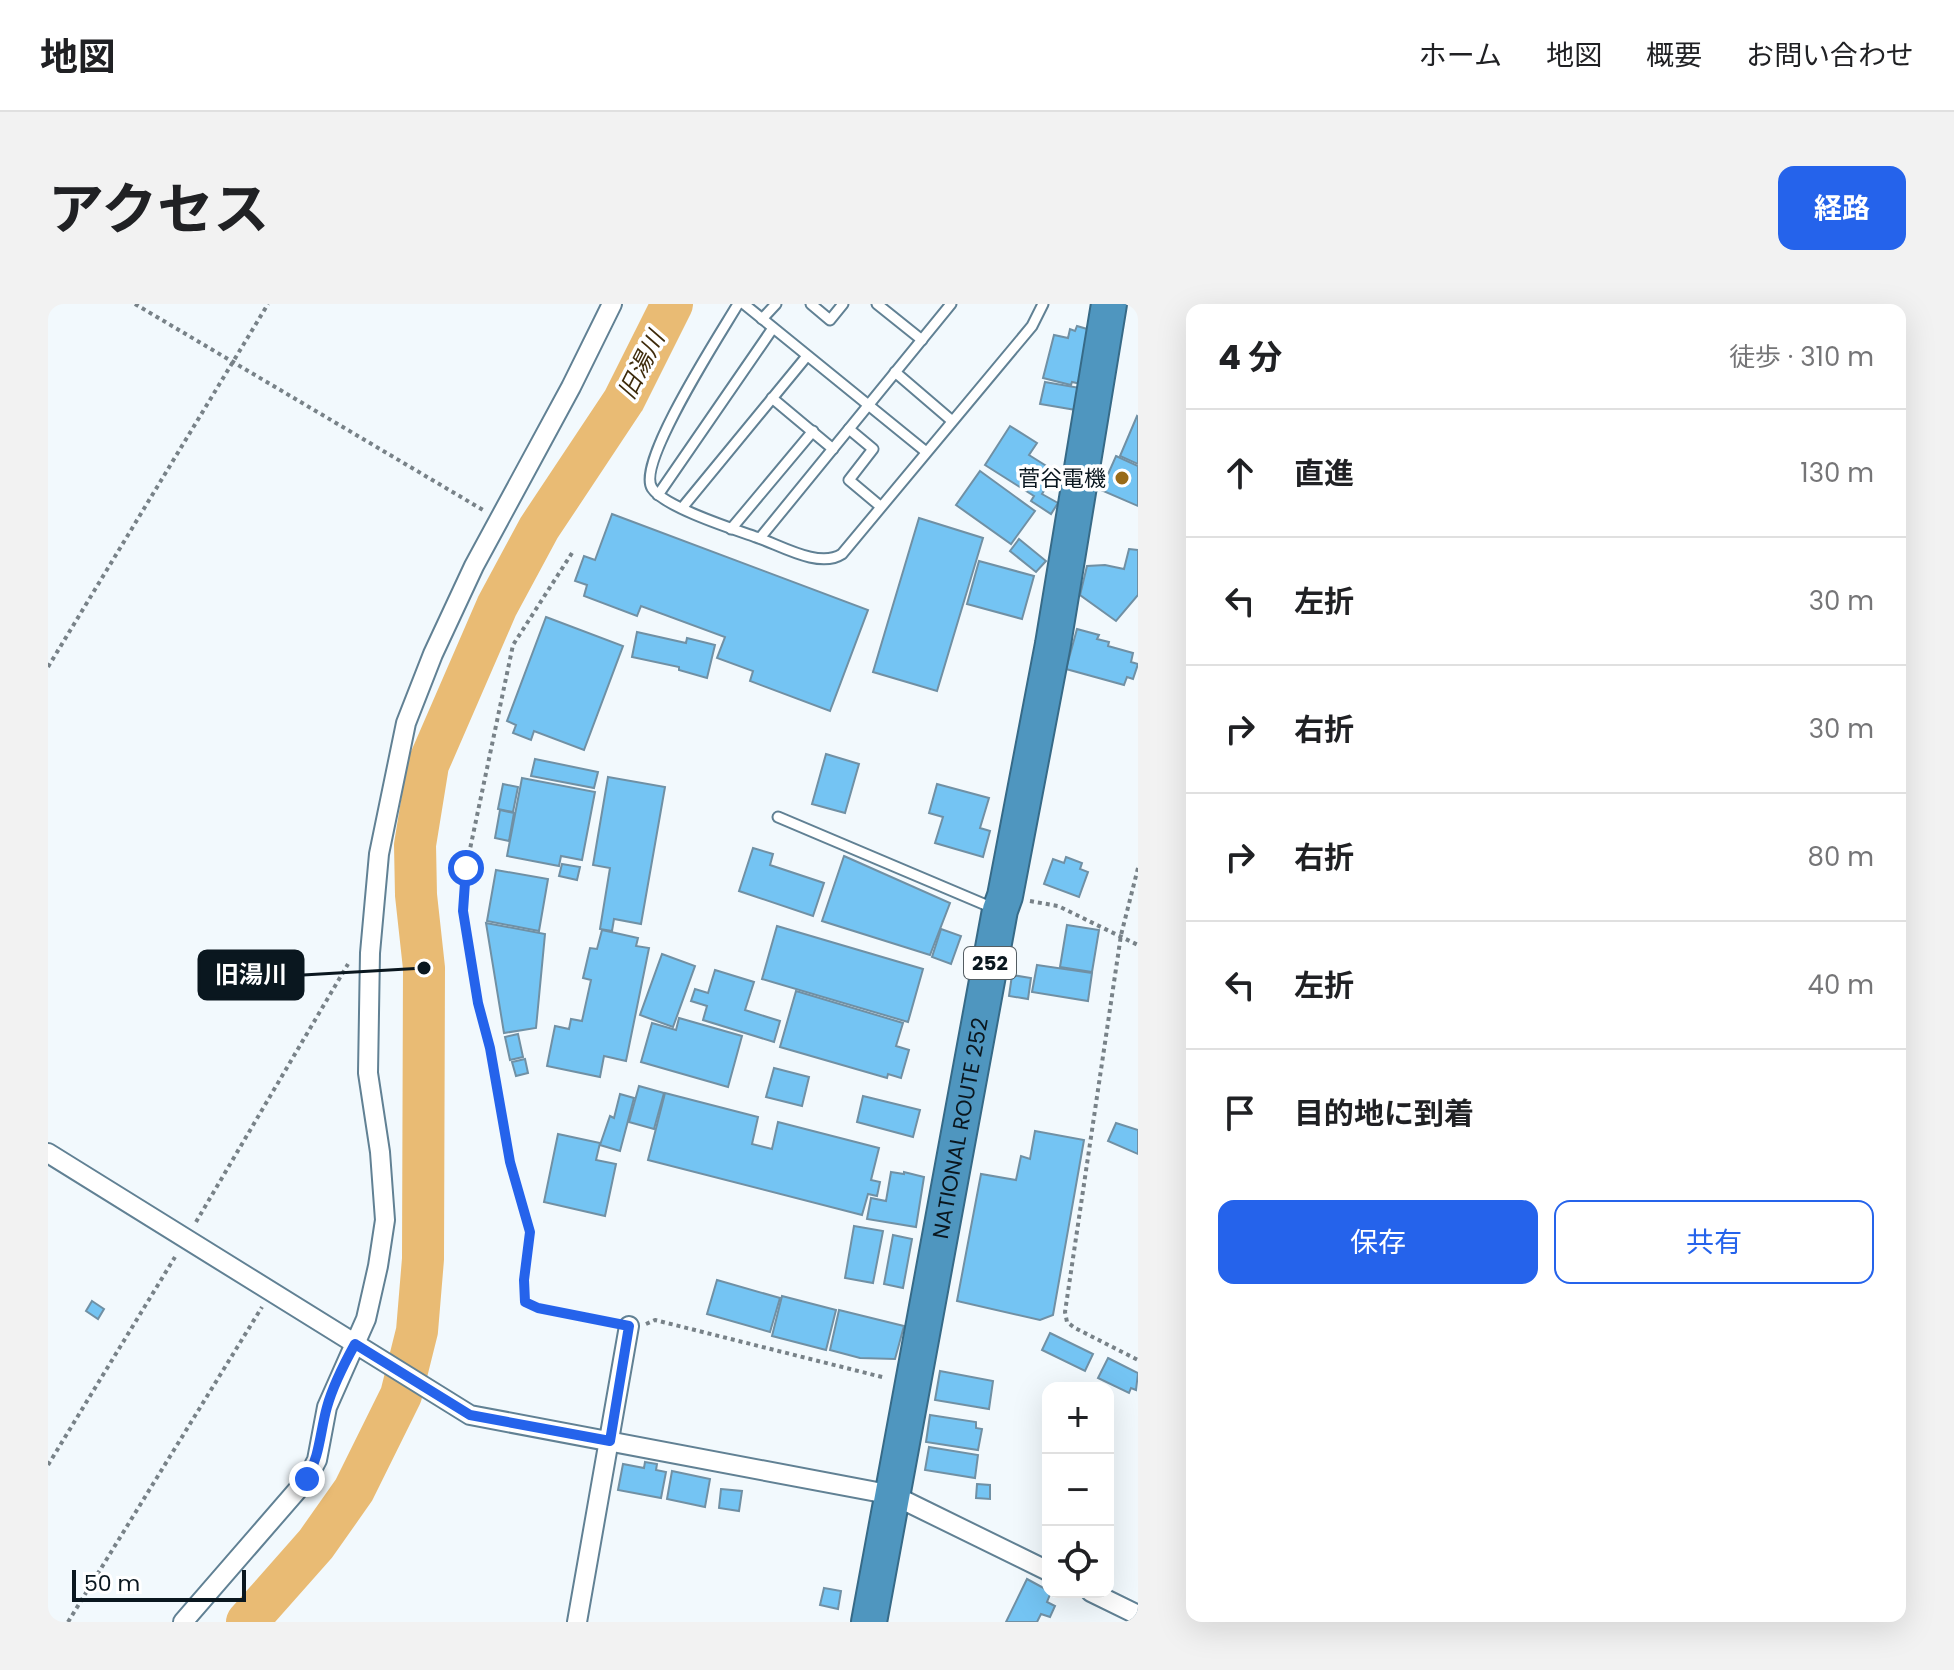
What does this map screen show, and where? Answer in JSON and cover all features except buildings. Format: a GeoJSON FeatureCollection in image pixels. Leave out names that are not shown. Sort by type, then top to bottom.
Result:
{"type":"FeatureCollection","features":[{"type":"Feature","properties":{"kind":"highway","name":"NATIONAL ROUTE 252"},"geometry":{"type":"LineString","coordinates":[[869,1622],[911,1384],[1053,644],[1109,304]]}},
{"type":"Feature","properties":{"kind":"street"},"geometry":{"type":"LineString","coordinates":[[183,1622],[307,1479],[317,1460],[327,1407],[366,1319],[385,1220],[380,1152],[368,1073],[371,942],[379,854],[406,723],[433,654],[497,521],[571,387],[612,304]]}},
{"type":"Feature","properties":{"kind":"street"},"geometry":{"type":"LineString","coordinates":[[48,1153],[470,1415],[893,1495],[1042,1568]]}},
{"type":"Feature","properties":{"kind":"street"},"geometry":{"type":"LineString","coordinates":[[577,1622],[629,1326]]}},
{"type":"Feature","properties":{"kind":"street"},"geometry":{"type":"LineString","coordinates":[[1103,1598],[1138,1615]]}},
{"type":"Feature","properties":{"kind":"lane"},"geometry":{"type":"LineString","coordinates":[[925,451],[741,304],[664,432],[653,456],[650,485],[658,495],[731,529],[818,559],[834,559],[842,554],[1032,326],[1043,304]]}},
{"type":"Feature","properties":{"kind":"lane"},"geometry":{"type":"LineString","coordinates":[[762,319],[776,304]]}},
{"type":"Feature","properties":{"kind":"lane"},"geometry":{"type":"LineString","coordinates":[[811,304],[830,320],[843,304]]}},
{"type":"Feature","properties":{"kind":"lane"},"geometry":{"type":"LineString","coordinates":[[877,304],[922,340]]}},
{"type":"Feature","properties":{"kind":"lane"},"geometry":{"type":"LineString","coordinates":[[760,538],[951,304]]}},
{"type":"Feature","properties":{"kind":"lane"},"geometry":{"type":"LineString","coordinates":[[658,495],[773,328]]}},
{"type":"Feature","properties":{"kind":"lane"},"geometry":{"type":"LineString","coordinates":[[682,508],[807,356]]}},
{"type":"Feature","properties":{"kind":"lane"},"geometry":{"type":"LineString","coordinates":[[895,372],[951,420]]}},
{"type":"Feature","properties":{"kind":"lane"},"geometry":{"type":"LineString","coordinates":[[772,398],[833,449]]}},
{"type":"Feature","properties":{"kind":"lane"},"geometry":{"type":"LineString","coordinates":[[849,429],[873,449],[849,480],[880,506]]}},
{"type":"Feature","properties":{"kind":"lane"},"geometry":{"type":"LineString","coordinates":[[731,529],[813,431]]}},
{"type":"Feature","properties":{"kind":"lane"},"geometry":{"type":"LineString","coordinates":[[778,817],[1003,903]]}},
{"type":"Feature","properties":{"kind":"path"},"geometry":{"type":"LineString","coordinates":[[135,304],[481,508],[497,521]]}},
{"type":"Feature","properties":{"kind":"path"},"geometry":{"type":"LineString","coordinates":[[48,667],[268,304]]}},
{"type":"Feature","properties":{"kind":"path"},"geometry":{"type":"LineString","coordinates":[[572,553],[513,645],[466,868],[463,911],[510,1162],[530,1232],[524,1280],[525,1302],[538,1308],[629,1326],[655,1320],[911,1384]]}},
{"type":"Feature","properties":{"kind":"path"},"geometry":{"type":"LineString","coordinates":[[1138,868],[1121,935],[1065,1312],[1067,1322],[1075,1328],[1138,1360]]}},
{"type":"Feature","properties":{"kind":"path"},"geometry":{"type":"LineString","coordinates":[[1003,903],[1058,906],[1138,945]]}},
{"type":"Feature","properties":{"kind":"path"},"geometry":{"type":"LineString","coordinates":[[48,1465],[361,943],[371,942]]}},
{"type":"Feature","properties":{"kind":"path"},"geometry":{"type":"LineString","coordinates":[[68,1622],[272,1291]]}},
{"type":"Feature","properties":{"kind":"waterway","name":"旧湯川"},"geometry":{"type":"LineString","coordinates":[[247,1622],[316,1544],[354,1490],[401,1395],[417,1331],[423,1259],[424,968],[416,895],[415,845],[428,765],[497,606],[539,528],[624,400],[672,304]]}},
{"type":"Feature","properties":{"kind":"place","name":"菅谷電機"},"geometry":{"type":"Point","coordinates":[1122,478]}},
{"type":"Feature","properties":{"kind":"place","name":"旧湯川"},"geometry":{"type":"Point","coordinates":[424,968]}},
{"type":"Feature","properties":{"kind":"route"},"geometry":{"type":"LineString","coordinates":[[307,1479],[317,1460],[327,1407],[355,1344],[470,1415],[610,1441],[629,1326],[538,1308],[525,1302],[524,1280],[530,1232],[510,1162],[490,1048],[478,1003],[463,911],[466,868]]}}]}
